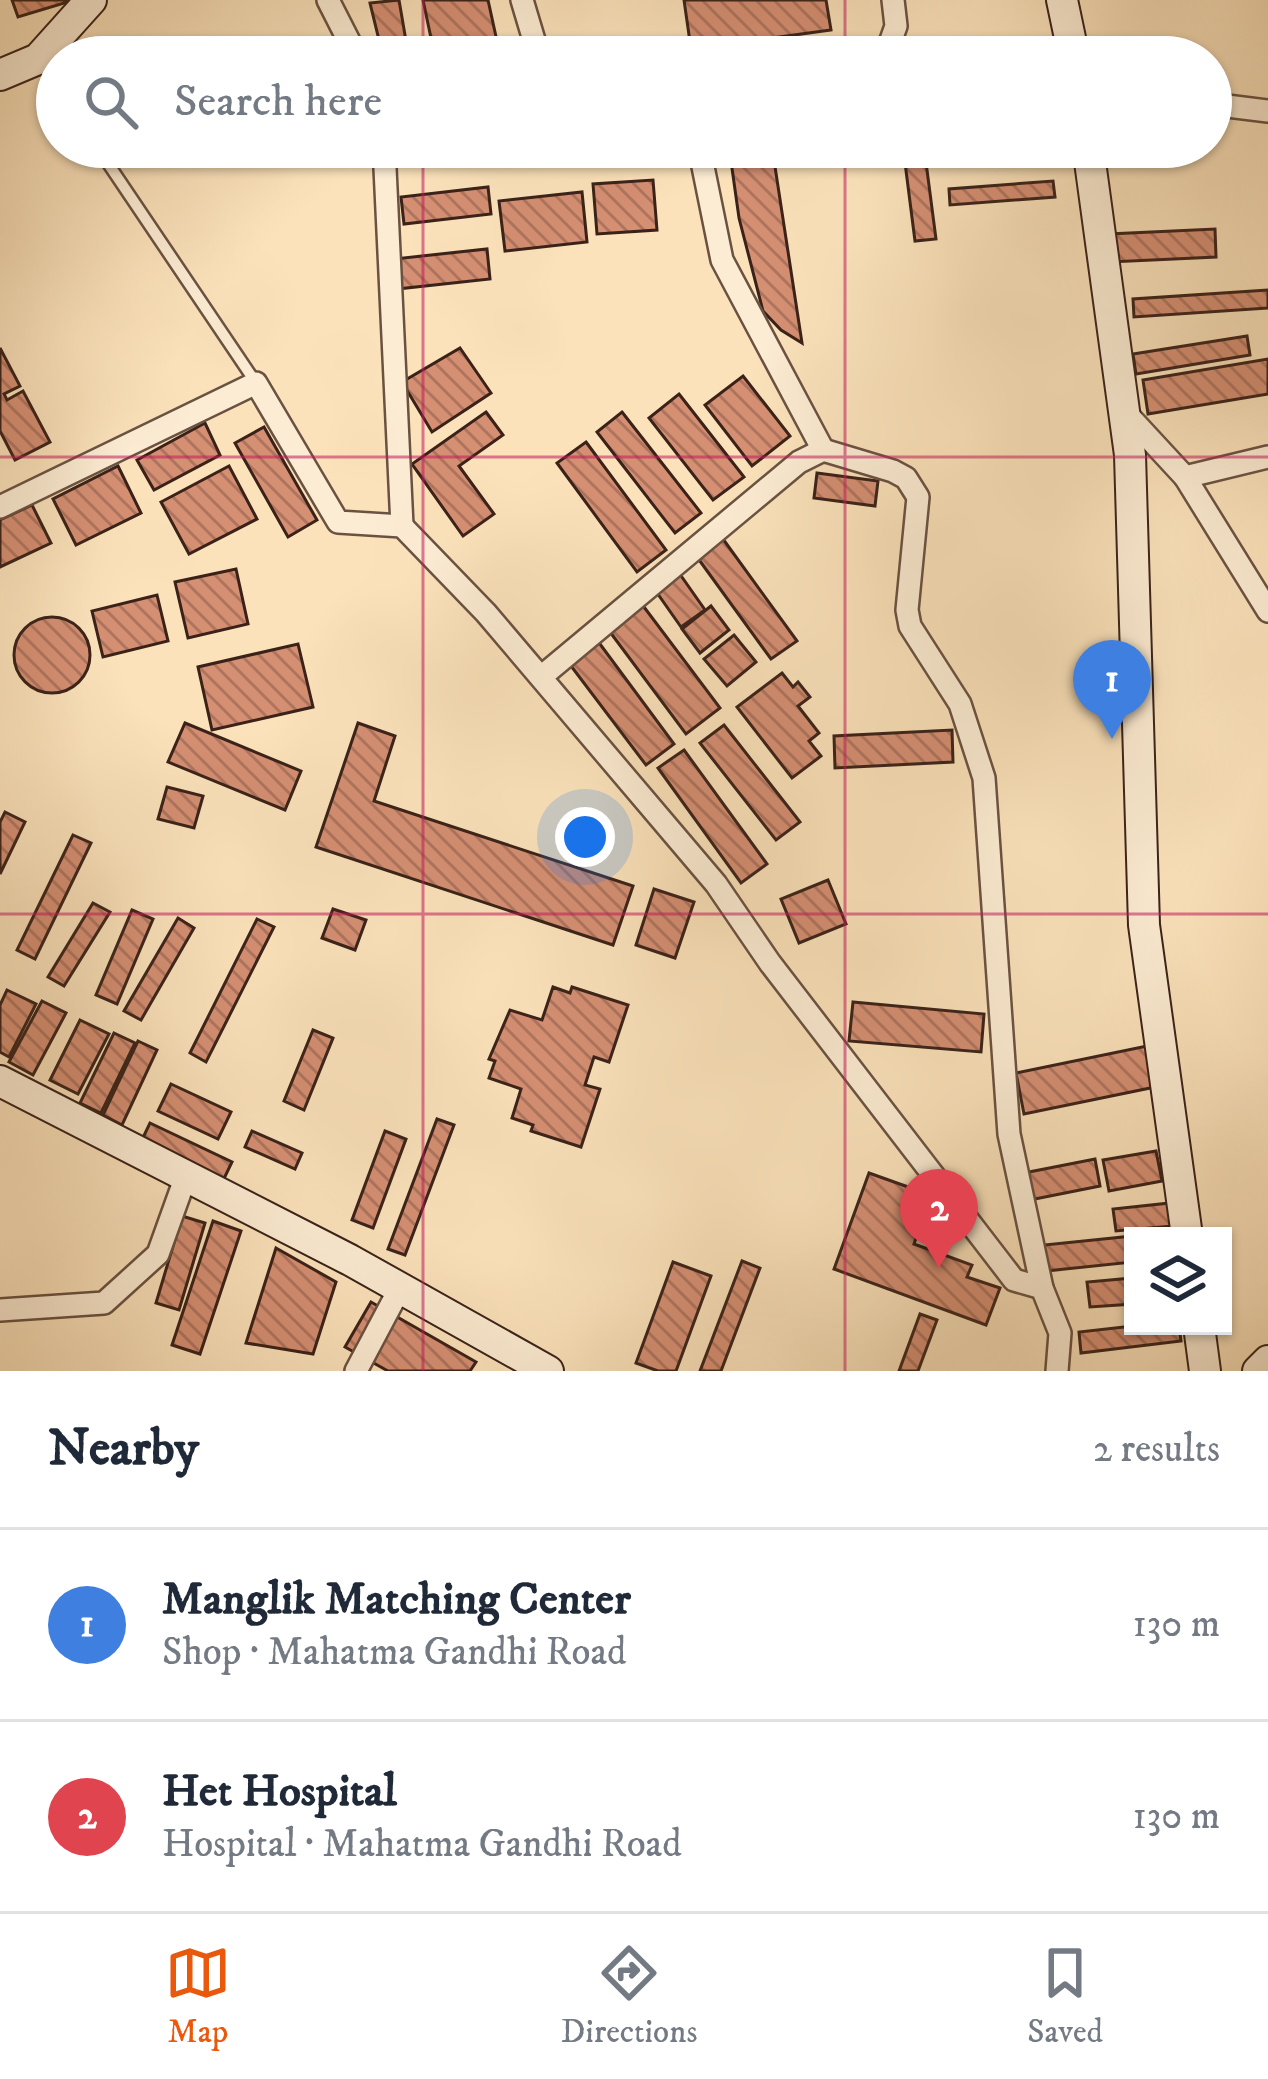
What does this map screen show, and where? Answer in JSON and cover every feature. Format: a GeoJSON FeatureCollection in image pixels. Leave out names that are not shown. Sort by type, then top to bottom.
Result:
{"type":"FeatureCollection","features":[{"type":"Feature","properties":{"kind":"street"},"geometry":{"type":"LineString","coordinates":[[59,36],[91,0]]}},
{"type":"Feature","properties":{"kind":"street"},"geometry":{"type":"LineString","coordinates":[[328,0],[346,36]]}},
{"type":"Feature","properties":{"kind":"street"},"geometry":{"type":"LineString","coordinates":[[522,0],[533,36]]}},
{"type":"Feature","properties":{"kind":"street"},"geometry":{"type":"LineString","coordinates":[[892,36],[893,0]]}},
{"type":"Feature","properties":{"kind":"street"},"geometry":{"type":"LineString","coordinates":[[1062,0],[1070,36]]}},
{"type":"Feature","properties":{"kind":"street"},"geometry":{"type":"LineString","coordinates":[[0,75],[36,60]]}},
{"type":"Feature","properties":{"kind":"street"},"geometry":{"type":"LineString","coordinates":[[1232,107],[1268,111]]}},
{"type":"Feature","properties":{"kind":"street"},"geometry":{"type":"LineString","coordinates":[[385,168],[401,526],[486,613],[716,884],[770,963],[1014,1280],[1042,1288]]}},
{"type":"Feature","properties":{"kind":"street"},"geometry":{"type":"LineString","coordinates":[[703,168],[722,260],[823,449],[893,471],[907,478],[918,496],[907,610],[916,640],[960,704],[985,778],[1010,1134],[1042,1288],[1060,1333],[1057,1371]]}},
{"type":"Feature","properties":{"kind":"street"},"geometry":{"type":"LineString","coordinates":[[1091,168],[1130,455],[1144,925],[1186,1227]]}},
{"type":"Feature","properties":{"kind":"street"},"geometry":{"type":"LineString","coordinates":[[0,507],[256,383],[338,522],[401,526]]}},
{"type":"Feature","properties":{"kind":"street"},"geometry":{"type":"LineString","coordinates":[[1124,411],[1185,477],[1268,611]]}},
{"type":"Feature","properties":{"kind":"street"},"geometry":{"type":"LineString","coordinates":[[541,677],[799,462],[823,449]]}},
{"type":"Feature","properties":{"kind":"street"},"geometry":{"type":"LineString","coordinates":[[1185,477],[1268,457]]}},
{"type":"Feature","properties":{"kind":"street"},"geometry":{"type":"LineString","coordinates":[[0,1081],[400,1288],[548,1371]]}},
{"type":"Feature","properties":{"kind":"street"},"geometry":{"type":"LineString","coordinates":[[0,1310],[104,1303],[158,1254],[186,1176]]}},
{"type":"Feature","properties":{"kind":"street"},"geometry":{"type":"LineString","coordinates":[[356,1371],[400,1288]]}},
{"type":"Feature","properties":{"kind":"street"},"geometry":{"type":"LineString","coordinates":[[1200,1335],[1205,1371]]}},
{"type":"Feature","properties":{"kind":"street"},"geometry":{"type":"LineString","coordinates":[[1258,1371],[1268,1361]]}},
{"type":"Feature","properties":{"kind":"lane"},"geometry":{"type":"LineString","coordinates":[[112,168],[256,383]]}},
{"type":"Feature","properties":{"kind":"building"},"geometry":{"type":"Polygon","coordinates":[[[12,0],[74,0],[18,17],[12,0]]]}},
{"type":"Feature","properties":{"kind":"building"},"geometry":{"type":"Polygon","coordinates":[[[399,0],[405,36],[378,36],[370,3],[399,0]]]}},
{"type":"Feature","properties":{"kind":"building"},"geometry":{"type":"Polygon","coordinates":[[[423,0],[488,0],[496,36],[431,36],[423,0]]]}},
{"type":"Feature","properties":{"kind":"building"},"geometry":{"type":"Polygon","coordinates":[[[684,0],[826,0],[831,30],[787,36],[689,36],[684,0]]]}},
{"type":"Feature","properties":{"kind":"building"},"geometry":{"type":"Polygon","coordinates":[[[732,168],[775,168],[802,343],[763,311],[739,218],[732,168]]]}},
{"type":"Feature","properties":{"kind":"building"},"geometry":{"type":"Polygon","coordinates":[[[906,168],[927,168],[936,239],[915,241],[906,168]]]}},
{"type":"Feature","properties":{"kind":"building"},"geometry":{"type":"Polygon","coordinates":[[[653,180],[657,230],[597,234],[593,184],[653,180]]]}},
{"type":"Feature","properties":{"kind":"building"},"geometry":{"type":"Polygon","coordinates":[[[1053,181],[1055,197],[950,205],[949,189],[1053,181]]]}},
{"type":"Feature","properties":{"kind":"building"},"geometry":{"type":"Polygon","coordinates":[[[488,187],[491,214],[404,224],[401,197],[488,187]]]}},
{"type":"Feature","properties":{"kind":"building"},"geometry":{"type":"Polygon","coordinates":[[[582,192],[587,242],[505,251],[499,201],[582,192]]]}},
{"type":"Feature","properties":{"kind":"building"},"geometry":{"type":"Polygon","coordinates":[[[1215,229],[1216,257],[1110,262],[1109,234],[1215,229]]]}},
{"type":"Feature","properties":{"kind":"building"},"geometry":{"type":"Polygon","coordinates":[[[487,249],[490,279],[397,289],[394,259],[487,249]]]}},
{"type":"Feature","properties":{"kind":"building"},"geometry":{"type":"Polygon","coordinates":[[[1268,290],[1268,308],[1134,317],[1133,299],[1268,290]]]}},
{"type":"Feature","properties":{"kind":"building"},"geometry":{"type":"Polygon","coordinates":[[[1247,336],[1250,355],[1136,374],[1133,354],[1247,336]]]}},
{"type":"Feature","properties":{"kind":"building"},"geometry":{"type":"Polygon","coordinates":[[[0,348],[20,386],[4,394],[7,400],[23,391],[50,442],[15,460],[0,431],[0,348]]]}},
{"type":"Feature","properties":{"kind":"building"},"geometry":{"type":"Polygon","coordinates":[[[460,348],[491,393],[432,432],[402,382],[460,348]]]}},
{"type":"Feature","properties":{"kind":"building"},"geometry":{"type":"Polygon","coordinates":[[[1268,359],[1268,394],[1148,414],[1143,380],[1268,359]]]}},
{"type":"Feature","properties":{"kind":"building"},"geometry":{"type":"Polygon","coordinates":[[[743,376],[790,436],[752,466],[705,405],[743,376]]]}},
{"type":"Feature","properties":{"kind":"building"},"geometry":{"type":"Polygon","coordinates":[[[679,394],[744,477],[713,500],[649,418],[679,394]]]}},
{"type":"Feature","properties":{"kind":"building"},"geometry":{"type":"Polygon","coordinates":[[[486,412],[503,435],[459,466],[494,514],[463,536],[412,464],[486,412]]]}},
{"type":"Feature","properties":{"kind":"building"},"geometry":{"type":"Polygon","coordinates":[[[622,412],[701,513],[675,533],[597,432],[622,412]]]}},
{"type":"Feature","properties":{"kind":"building"},"geometry":{"type":"Polygon","coordinates":[[[205,423],[220,455],[154,490],[137,460],[205,423]]]}},
{"type":"Feature","properties":{"kind":"building"},"geometry":{"type":"Polygon","coordinates":[[[264,427],[317,520],[288,537],[235,443],[264,427]]]}},
{"type":"Feature","properties":{"kind":"building"},"geometry":{"type":"Polygon","coordinates":[[[586,442],[666,550],[637,572],[557,463],[586,442]]]}},
{"type":"Feature","properties":{"kind":"building"},"geometry":{"type":"Polygon","coordinates":[[[118,466],[141,513],[76,545],[53,499],[118,466]]]}},
{"type":"Feature","properties":{"kind":"building"},"geometry":{"type":"Polygon","coordinates":[[[229,466],[257,519],[189,554],[161,502],[229,466]]]}},
{"type":"Feature","properties":{"kind":"building"},"geometry":{"type":"Polygon","coordinates":[[[817,473],[878,481],[875,506],[814,498],[817,473]]]}},
{"type":"Feature","properties":{"kind":"building"},"geometry":{"type":"Polygon","coordinates":[[[32,505],[51,543],[0,567],[0,520],[32,505]]]}},
{"type":"Feature","properties":{"kind":"building"},"geometry":{"type":"Polygon","coordinates":[[[723,539],[797,641],[771,659],[697,557],[723,539]]]}},
{"type":"Feature","properties":{"kind":"building"},"geometry":{"type":"Polygon","coordinates":[[[236,569],[248,624],[188,638],[175,582],[236,569]]]}},
{"type":"Feature","properties":{"kind":"building"},"geometry":{"type":"Polygon","coordinates":[[[677,570],[705,610],[681,627],[653,587],[677,570]]]}},
{"type":"Feature","properties":{"kind":"building"},"geometry":{"type":"Polygon","coordinates":[[[157,595],[168,641],[103,657],[92,611],[157,595]]]}},
{"type":"Feature","properties":{"kind":"building"},"geometry":{"type":"Polygon","coordinates":[[[641,603],[720,708],[686,734],[607,628],[641,603]]]}},
{"type":"Feature","properties":{"kind":"building"},"geometry":{"type":"Polygon","coordinates":[[[711,606],[729,630],[700,653],[682,629],[711,606]]]}},
{"type":"Feature","properties":{"kind":"building"},"geometry":{"type":"Polygon","coordinates":[[[52,617],[79,628],[90,655],[79,682],[52,693],[25,682],[14,655],[25,628],[52,617]]]}},
{"type":"Feature","properties":{"kind":"building"},"geometry":{"type":"Polygon","coordinates":[[[734,635],[756,662],[727,686],[704,659],[734,635]]]}},
{"type":"Feature","properties":{"kind":"building"},"geometry":{"type":"Polygon","coordinates":[[[597,640],[674,744],[646,765],[568,662],[597,640]]]}},
{"type":"Feature","properties":{"kind":"building"},"geometry":{"type":"Polygon","coordinates":[[[298,644],[313,707],[212,730],[198,667],[298,644]]]}},
{"type":"Feature","properties":{"kind":"building"},"geometry":{"type":"Polygon","coordinates":[[[782,673],[810,697],[798,706],[819,733],[809,741],[821,756],[792,778],[737,707],[782,673]]]}},
{"type":"Feature","properties":{"kind":"building"},"geometry":{"type":"Polygon","coordinates":[[[185,723],[301,771],[285,810],[168,762],[185,723]]]}},
{"type":"Feature","properties":{"kind":"building"},"geometry":{"type":"Polygon","coordinates":[[[358,723],[395,736],[374,801],[633,886],[613,945],[316,847],[358,723]]]}},
{"type":"Feature","properties":{"kind":"building"},"geometry":{"type":"Polygon","coordinates":[[[724,725],[800,822],[776,840],[700,743],[724,725]]]}},
{"type":"Feature","properties":{"kind":"building"},"geometry":{"type":"Polygon","coordinates":[[[952,730],[953,762],[835,768],[834,736],[952,730]]]}},
{"type":"Feature","properties":{"kind":"building"},"geometry":{"type":"Polygon","coordinates":[[[684,750],[767,864],[741,883],[658,768],[684,750]]]}},
{"type":"Feature","properties":{"kind":"building"},"geometry":{"type":"Polygon","coordinates":[[[167,787],[203,796],[194,828],[158,819],[167,787]]]}},
{"type":"Feature","properties":{"kind":"building"},"geometry":{"type":"Polygon","coordinates":[[[5,812],[25,822],[0,874],[0,822],[5,812]]]}},
{"type":"Feature","properties":{"kind":"building"},"geometry":{"type":"Polygon","coordinates":[[[73,835],[91,843],[35,959],[17,950],[73,835]]]}},
{"type":"Feature","properties":{"kind":"building"},"geometry":{"type":"Polygon","coordinates":[[[828,880],[846,924],[799,943],[781,899],[828,880]]]}},
{"type":"Feature","properties":{"kind":"building"},"geometry":{"type":"Polygon","coordinates":[[[654,889],[694,902],[675,958],[636,945],[654,889]]]}},
{"type":"Feature","properties":{"kind":"building"},"geometry":{"type":"Polygon","coordinates":[[[93,903],[110,912],[64,986],[48,977],[93,903]]]}},
{"type":"Feature","properties":{"kind":"building"},"geometry":{"type":"Polygon","coordinates":[[[333,909],[366,920],[355,950],[322,938],[333,909]]]}},
{"type":"Feature","properties":{"kind":"building"},"geometry":{"type":"Polygon","coordinates":[[[132,910],[153,919],[117,1004],[96,995],[132,910]]]}},
{"type":"Feature","properties":{"kind":"building"},"geometry":{"type":"Polygon","coordinates":[[[178,918],[194,928],[141,1020],[124,1011],[178,918]]]}},
{"type":"Feature","properties":{"kind":"building"},"geometry":{"type":"Polygon","coordinates":[[[257,919],[274,927],[206,1062],[190,1053],[257,919]]]}},
{"type":"Feature","properties":{"kind":"building"},"geometry":{"type":"Polygon","coordinates":[[[553,987],[570,993],[572,987],[628,1005],[609,1062],[594,1057],[585,1085],[600,1089],[581,1147],[531,1131],[533,1125],[512,1118],[521,1089],[489,1078],[495,1061],[489,1059],[510,1010],[542,1020],[553,987]]]}},
{"type":"Feature","properties":{"kind":"building"},"geometry":{"type":"Polygon","coordinates":[[[7,990],[36,1004],[9,1057],[0,1052],[0,1005],[7,990]]]}},
{"type":"Feature","properties":{"kind":"building"},"geometry":{"type":"Polygon","coordinates":[[[42,1001],[66,1013],[33,1075],[9,1062],[42,1001]]]}},
{"type":"Feature","properties":{"kind":"building"},"geometry":{"type":"Polygon","coordinates":[[[853,1002],[984,1014],[981,1052],[849,1041],[853,1002]]]}},
{"type":"Feature","properties":{"kind":"building"},"geometry":{"type":"Polygon","coordinates":[[[80,1020],[109,1034],[78,1094],[50,1080],[80,1020]]]}},
{"type":"Feature","properties":{"kind":"building"},"geometry":{"type":"Polygon","coordinates":[[[313,1030],[333,1038],[304,1110],[284,1101],[313,1030]]]}},
{"type":"Feature","properties":{"kind":"building"},"geometry":{"type":"Polygon","coordinates":[[[114,1033],[135,1043],[101,1113],[80,1103],[114,1033]]]}},
{"type":"Feature","properties":{"kind":"building"},"geometry":{"type":"Polygon","coordinates":[[[138,1041],[157,1050],[122,1125],[103,1115],[138,1041]]]}},
{"type":"Feature","properties":{"kind":"building"},"geometry":{"type":"Polygon","coordinates":[[[1147,1046],[1155,1087],[1024,1114],[1016,1073],[1147,1046]]]}},
{"type":"Feature","properties":{"kind":"building"},"geometry":{"type":"Polygon","coordinates":[[[171,1084],[231,1112],[218,1139],[158,1111],[171,1084]]]}},
{"type":"Feature","properties":{"kind":"building"},"geometry":{"type":"Polygon","coordinates":[[[437,1119],[454,1125],[405,1255],[388,1249],[437,1119]]]}},
{"type":"Feature","properties":{"kind":"building"},"geometry":{"type":"Polygon","coordinates":[[[150,1123],[232,1162],[219,1189],[137,1150],[150,1123]]]}},
{"type":"Feature","properties":{"kind":"building"},"geometry":{"type":"Polygon","coordinates":[[[252,1131],[302,1153],[295,1169],[245,1147],[252,1131]]]}},
{"type":"Feature","properties":{"kind":"building"},"geometry":{"type":"Polygon","coordinates":[[[385,1131],[406,1139],[373,1228],[352,1220],[385,1131]]]}},
{"type":"Feature","properties":{"kind":"building"},"geometry":{"type":"Polygon","coordinates":[[[1156,1151],[1162,1181],[1109,1191],[1103,1160],[1156,1151]]]}},
{"type":"Feature","properties":{"kind":"building"},"geometry":{"type":"Polygon","coordinates":[[[1095,1159],[1100,1186],[1030,1200],[1024,1173],[1095,1159]]]}},
{"type":"Feature","properties":{"kind":"building"},"geometry":{"type":"Polygon","coordinates":[[[869,1173],[911,1188],[905,1205],[914,1208],[910,1220],[921,1224],[914,1244],[972,1265],[967,1277],[1000,1288],[986,1325],[834,1269],[869,1173]]]}},
{"type":"Feature","properties":{"kind":"building"},"geometry":{"type":"Polygon","coordinates":[[[1170,1203],[1173,1226],[1116,1231],[1113,1209],[1170,1203]]]}},
{"type":"Feature","properties":{"kind":"building"},"geometry":{"type":"Polygon","coordinates":[[[182,1216],[205,1223],[179,1310],[156,1303],[182,1216]]]}},
{"type":"Feature","properties":{"kind":"building"},"geometry":{"type":"Polygon","coordinates":[[[213,1221],[241,1231],[200,1354],[172,1345],[213,1221]]]}},
{"type":"Feature","properties":{"kind":"building"},"geometry":{"type":"Polygon","coordinates":[[[1124,1237],[1124,1263],[1046,1271],[1044,1245],[1124,1237]]]}},
{"type":"Feature","properties":{"kind":"building"},"geometry":{"type":"Polygon","coordinates":[[[276,1248],[336,1282],[313,1354],[246,1343],[276,1248]]]}},
{"type":"Feature","properties":{"kind":"building"},"geometry":{"type":"Polygon","coordinates":[[[742,1261],[760,1268],[721,1371],[700,1371],[742,1261]]]}},
{"type":"Feature","properties":{"kind":"building"},"geometry":{"type":"Polygon","coordinates":[[[673,1262],[711,1276],[676,1371],[658,1371],[636,1363],[673,1262]]]}},
{"type":"Feature","properties":{"kind":"building"},"geometry":{"type":"Polygon","coordinates":[[[1124,1279],[1124,1305],[1090,1307],[1087,1282],[1124,1279]]]}},
{"type":"Feature","properties":{"kind":"building"},"geometry":{"type":"Polygon","coordinates":[[[371,1302],[476,1362],[470,1371],[388,1371],[345,1347],[371,1302]]]}},
{"type":"Feature","properties":{"kind":"building"},"geometry":{"type":"Polygon","coordinates":[[[920,1314],[937,1320],[918,1371],[899,1371],[920,1314]]]}},
{"type":"Feature","properties":{"kind":"building"},"geometry":{"type":"Polygon","coordinates":[[[1124,1327],[1124,1335],[1180,1335],[1181,1341],[1081,1353],[1079,1332],[1124,1327]]]}},
{"type":"Feature","properties":{"kind":"place","name":"Manglik Matching Center"},"geometry":{"type":"Point","coordinates":[1112,739]}},
{"type":"Feature","properties":{"kind":"place","name":"Het Hospital"},"geometry":{"type":"Point","coordinates":[939,1268]}}]}
